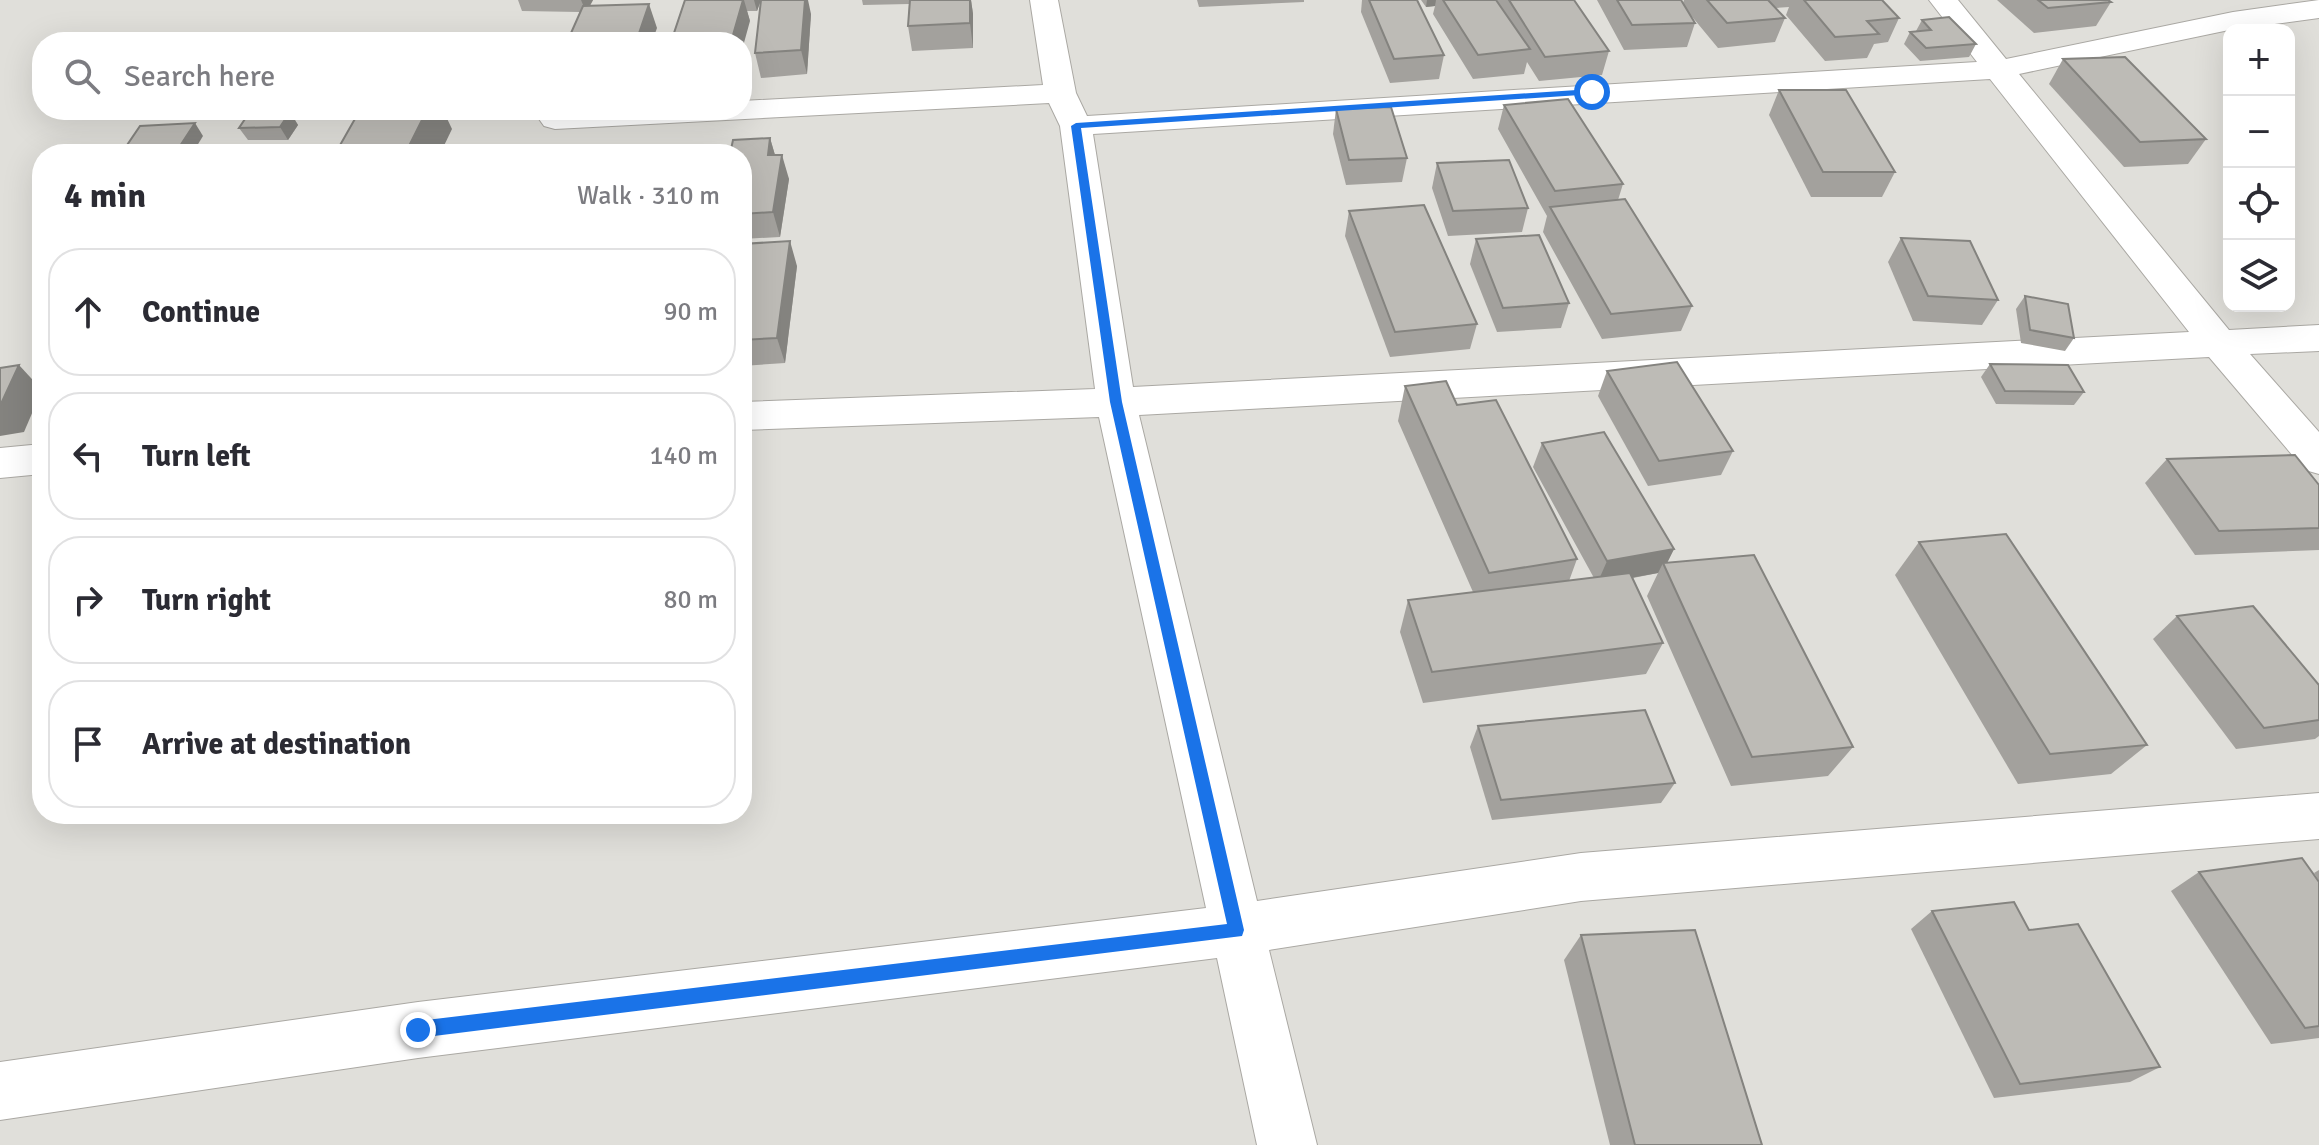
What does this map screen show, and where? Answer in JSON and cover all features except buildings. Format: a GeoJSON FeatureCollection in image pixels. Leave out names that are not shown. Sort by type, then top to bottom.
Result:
{"type":"FeatureCollection","features":[{"type":"Feature","properties":{"kind":"street"},"geometry":{"type":"LineString","coordinates":[[1044,0],[1068,110],[1116,402],[1287,1145]]}},
{"type":"Feature","properties":{"kind":"street"},"geometry":{"type":"LineString","coordinates":[[1943,0],[2220,345],[2319,459]]}},
{"type":"Feature","properties":{"kind":"street"},"geometry":{"type":"LineString","coordinates":[[752,110],[1068,110],[1814,83],[2001,69],[2233,21],[2319,9]]}},
{"type":"Feature","properties":{"kind":"street"},"geometry":{"type":"LineString","coordinates":[[752,416],[1116,402],[2319,338]]}},
{"type":"Feature","properties":{"kind":"street"},"geometry":{"type":"LineString","coordinates":[[0,463],[32,460]]}},
{"type":"Feature","properties":{"kind":"street"},"geometry":{"type":"LineString","coordinates":[[0,1091],[418,1030],[1236,930],[1581,877],[2319,816]]}},
{"type":"Feature","properties":{"kind":"route"},"geometry":{"type":"LineString","coordinates":[[418,1030],[1236,930],[1116,402],[1076,126],[1592,92]]}}]}
